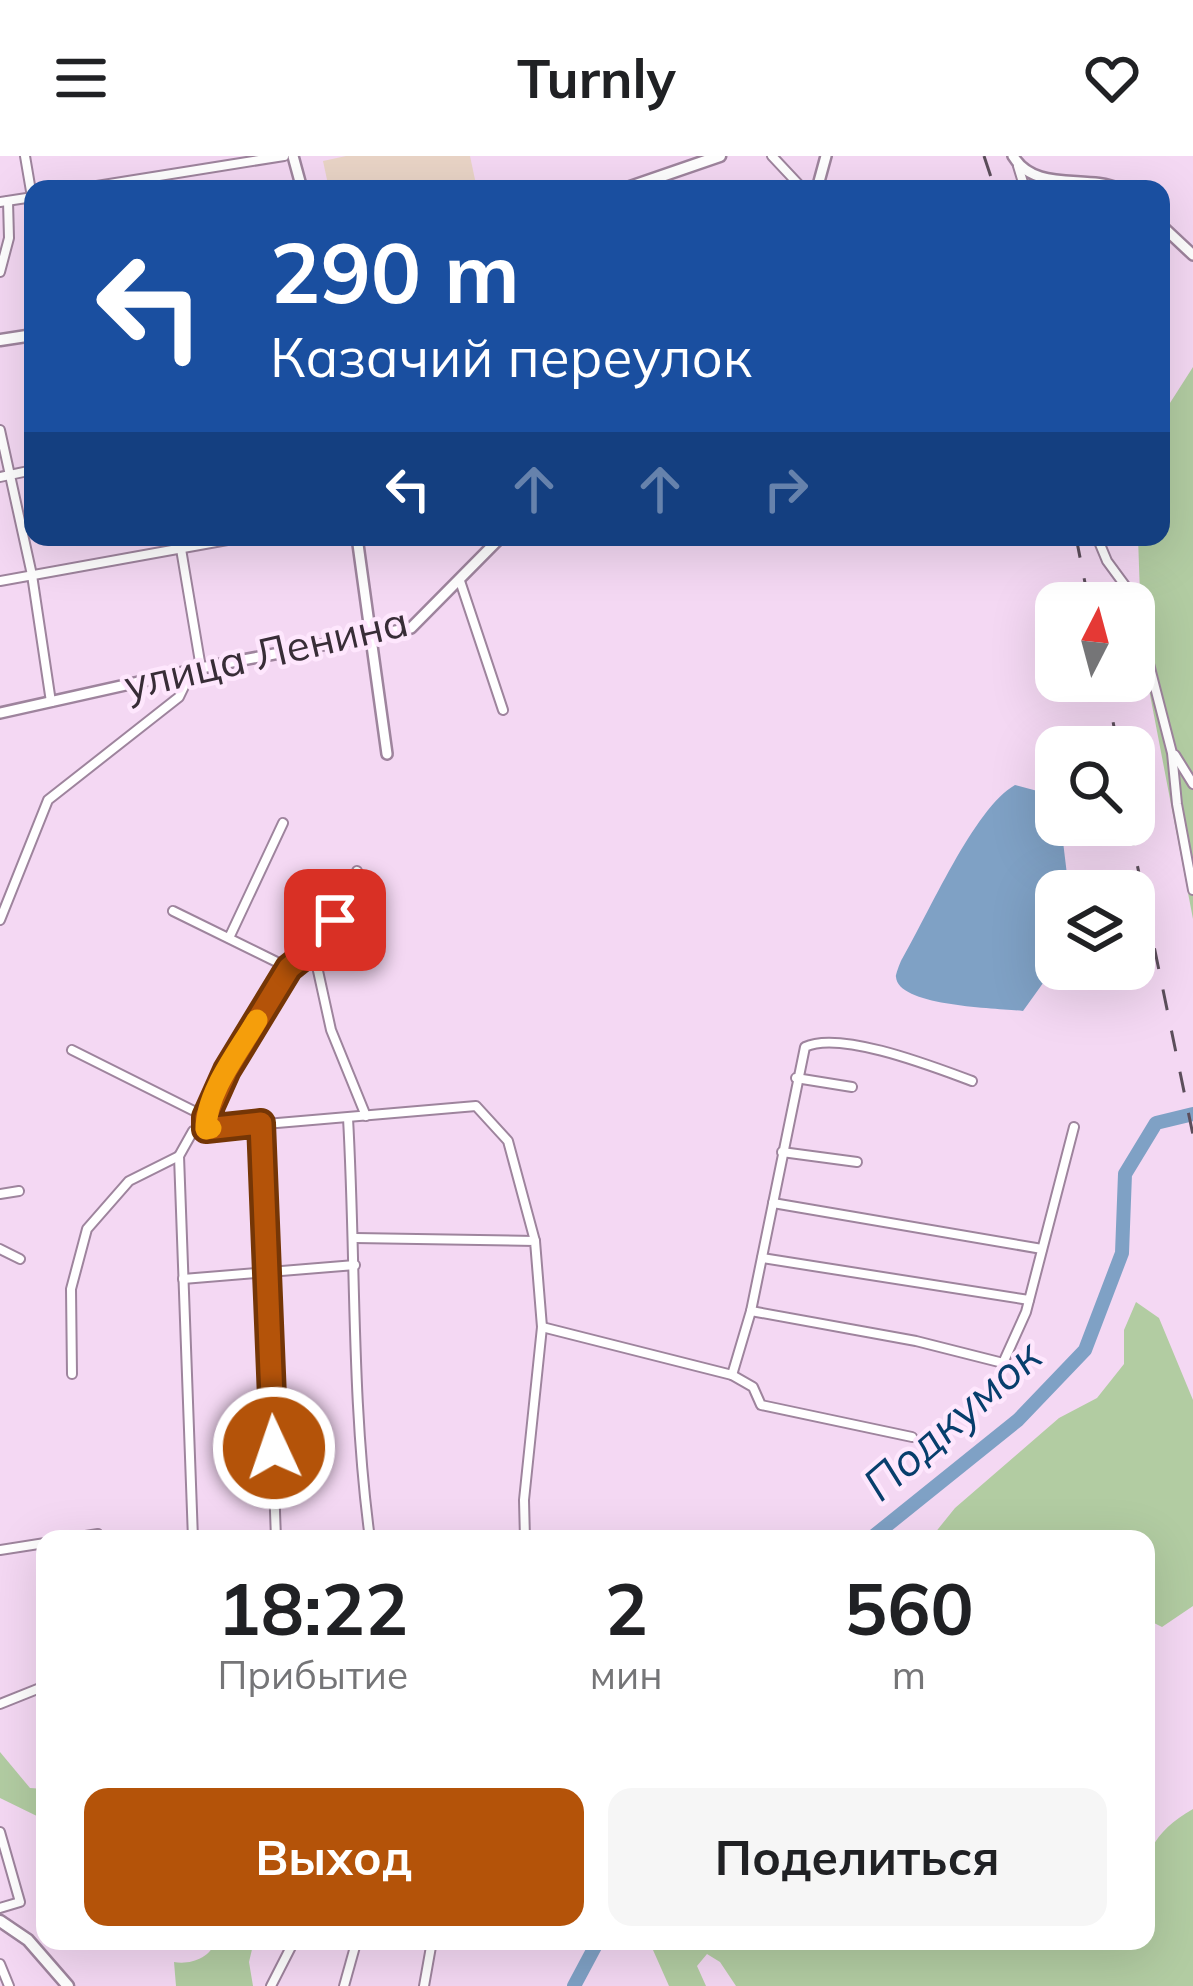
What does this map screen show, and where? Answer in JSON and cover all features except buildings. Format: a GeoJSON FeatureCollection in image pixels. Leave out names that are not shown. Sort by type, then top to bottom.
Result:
{"type":"FeatureCollection","features":[{"type":"Feature","properties":{"kind":"main road"},"geometry":{"type":"LineString","coordinates":[[650,180],[720,156]]}},
{"type":"Feature","properties":{"kind":"main road"},"geometry":{"type":"LineString","coordinates":[[0,1921],[28,1940],[60,1983]]}},
{"type":"Feature","properties":{"kind":"street"},"geometry":{"type":"LineString","coordinates":[[134,180],[284,156]]}},
{"type":"Feature","properties":{"kind":"street"},"geometry":{"type":"LineString","coordinates":[[772,156],[795,180]]}},
{"type":"Feature","properties":{"kind":"street"},"geometry":{"type":"LineString","coordinates":[[1015,160],[1042,177],[1074,180]]}},
{"type":"Feature","properties":{"kind":"street"},"geometry":{"type":"LineString","coordinates":[[0,272],[9,238],[4,202]]}},
{"type":"Feature","properties":{"kind":"street"},"geometry":{"type":"LineString","coordinates":[[1170,233],[1193,255]]}},
{"type":"Feature","properties":{"kind":"street"},"geometry":{"type":"LineString","coordinates":[[0,430],[5,476],[24,546]]}},
{"type":"Feature","properties":{"kind":"street"},"geometry":{"type":"LineString","coordinates":[[24,546],[51,702]]}},
{"type":"Feature","properties":{"kind":"street"},"geometry":{"type":"LineString","coordinates":[[0,581],[166,546]]}},
{"type":"Feature","properties":{"kind":"street"},"geometry":{"type":"LineString","coordinates":[[0,920],[48,800],[179,697],[196,669],[180,546]]}},
{"type":"Feature","properties":{"kind":"street"},"geometry":{"type":"LineString","coordinates":[[358,546],[386,754]]}},
{"type":"Feature","properties":{"kind":"street","name":"улица Ленина"},"geometry":{"type":"LineString","coordinates":[[0,713],[411,628],[492,546]]}},
{"type":"Feature","properties":{"kind":"street"},"geometry":{"type":"LineString","coordinates":[[1101,546],[1132,595],[1148,632],[1155,694],[1172,750],[1193,890]]}},
{"type":"Feature","properties":{"kind":"street"},"geometry":{"type":"LineString","coordinates":[[460,580],[503,710]]}},
{"type":"Feature","properties":{"kind":"street"},"geometry":{"type":"LineString","coordinates":[[1172,750],[1193,784]]}},
{"type":"Feature","properties":{"kind":"street"},"geometry":{"type":"LineString","coordinates":[[229,938],[283,823]]}},
{"type":"Feature","properties":{"kind":"street"},"geometry":{"type":"LineString","coordinates":[[206,1129],[206,1117],[227,1070],[289,968],[314,948],[335,920],[357,871]]}},
{"type":"Feature","properties":{"kind":"street"},"geometry":{"type":"LineString","coordinates":[[172,911],[289,968]]}},
{"type":"Feature","properties":{"kind":"street"},"geometry":{"type":"LineString","coordinates":[[314,948],[331,1030],[366,1116]]}},
{"type":"Feature","properties":{"kind":"street"},"geometry":{"type":"LineString","coordinates":[[732,1375],[751,1311],[805,1047],[818,1041],[907,1056],[972,1081]]}},
{"type":"Feature","properties":{"kind":"street"},"geometry":{"type":"LineString","coordinates":[[72,1050],[206,1117]]}},
{"type":"Feature","properties":{"kind":"street"},"geometry":{"type":"LineString","coordinates":[[796,1078],[852,1087]]}},
{"type":"Feature","properties":{"kind":"street"},"geometry":{"type":"LineString","coordinates":[[193,1530],[179,1156],[193,1131],[476,1106],[508,1141],[535,1241],[542,1327],[525,1530]]}},
{"type":"Feature","properties":{"kind":"street"},"geometry":{"type":"LineString","coordinates":[[348,1118],[355,1238],[357,1441],[369,1530]]}},
{"type":"Feature","properties":{"kind":"street"},"geometry":{"type":"LineString","coordinates":[[261,1123],[277,1530]]}},
{"type":"Feature","properties":{"kind":"street"},"geometry":{"type":"LineString","coordinates":[[751,1311],[916,1341],[1003,1363],[1029,1300],[1075,1127]]}},
{"type":"Feature","properties":{"kind":"street"},"geometry":{"type":"LineString","coordinates":[[782,1152],[857,1162]]}},
{"type":"Feature","properties":{"kind":"street"},"geometry":{"type":"LineString","coordinates":[[72,1374],[71,1289],[87,1229],[129,1181],[179,1156]]}},
{"type":"Feature","properties":{"kind":"street"},"geometry":{"type":"LineString","coordinates":[[0,1194],[20,1191]]}},
{"type":"Feature","properties":{"kind":"street"},"geometry":{"type":"LineString","coordinates":[[773,1203],[1042,1249]]}},
{"type":"Feature","properties":{"kind":"street"},"geometry":{"type":"LineString","coordinates":[[355,1238],[535,1241]]}},
{"type":"Feature","properties":{"kind":"street"},"geometry":{"type":"LineString","coordinates":[[0,1249],[20,1258]]}},
{"type":"Feature","properties":{"kind":"street"},"geometry":{"type":"LineString","coordinates":[[762,1258],[1029,1300]]}},
{"type":"Feature","properties":{"kind":"street"},"geometry":{"type":"LineString","coordinates":[[183,1279],[355,1265]]}},
{"type":"Feature","properties":{"kind":"street"},"geometry":{"type":"LineString","coordinates":[[542,1327],[732,1375],[753,1387],[761,1405],[912,1437]]}},
{"type":"Feature","properties":{"kind":"street"},"geometry":{"type":"LineString","coordinates":[[0,1550],[36,1544]]}},
{"type":"Feature","properties":{"kind":"street"},"geometry":{"type":"LineString","coordinates":[[0,1704],[36,1689]]}},
{"type":"Feature","properties":{"kind":"street"},"geometry":{"type":"LineString","coordinates":[[0,1832],[20,1902],[0,1908]]}},
{"type":"Feature","properties":{"kind":"street"},"geometry":{"type":"LineString","coordinates":[[271,1986],[289,1950]]}},
{"type":"Feature","properties":{"kind":"street"},"geometry":{"type":"LineString","coordinates":[[344,1986],[354,1950]]}},
{"type":"Feature","properties":{"kind":"street"},"geometry":{"type":"LineString","coordinates":[[424,1986],[430,1950]]}},
{"type":"Feature","properties":{"kind":"street"},"geometry":{"type":"LineString","coordinates":[[0,1964],[9,1986]]}},
{"type":"Feature","properties":{"kind":"shaded area"},"geometry":{"type":"Polygon","coordinates":[[[346,156],[470,156],[475,180],[327,180],[323,161],[346,156]]]}},
{"type":"Feature","properties":{"kind":"green space"},"geometry":{"type":"Polygon","coordinates":[[[1193,367],[1193,919],[1151,702],[1155,702],[1155,582],[1140,582],[1138,546],[1170,546],[1170,403],[1193,367]]]}},
{"type":"Feature","properties":{"kind":"green space"},"geometry":{"type":"Polygon","coordinates":[[[1136,1302],[1159,1318],[1193,1400],[1193,1606],[1162,1627],[1155,1624],[1155,1530],[937,1530],[955,1508],[1059,1418],[1097,1398],[1124,1364],[1124,1330],[1136,1302]]]}},
{"type":"Feature","properties":{"kind":"green space"},"geometry":{"type":"Polygon","coordinates":[[[0,1752],[30,1788],[36,1788],[36,1816],[0,1798],[0,1752]]]}},
{"type":"Feature","properties":{"kind":"green space"},"geometry":{"type":"Polygon","coordinates":[[[1193,1809],[1193,1986],[736,1986],[720,1962],[707,1954],[697,1966],[706,1986],[669,1986],[653,1950],[1155,1950],[1155,1844],[1173,1822],[1193,1809]]]}},
{"type":"Feature","properties":{"kind":"green space"},"geometry":{"type":"Polygon","coordinates":[[[252,1950],[253,1986],[176,1986],[174,1962],[199,1959],[209,1952],[252,1950]]]}},
{"type":"Feature","properties":{"kind":"water"},"geometry":{"type":"Polygon","coordinates":[[[1015,785],[1035,790],[1035,846],[1064,846],[1066,870],[1035,870],[1038,990],[1023,1011],[913,995],[896,977],[901,960],[968,839],[999,797],[1015,785]]]}},
{"type":"Feature","properties":{"kind":"waterway","name":"Подкумок"},"geometry":{"type":"LineString","coordinates":[[881,1530],[1018,1420],[1085,1350],[1122,1253],[1125,1174],[1156,1123],[1193,1114]]}},
{"type":"Feature","properties":{"kind":"waterway","name":"Подкумок"},"geometry":{"type":"LineString","coordinates":[[574,1986],[593,1950]]}},
{"type":"Feature","properties":{"kind":"railway"},"geometry":{"type":"LineString","coordinates":[[984,156],[992,180]]}},
{"type":"Feature","properties":{"kind":"railway"},"geometry":{"type":"LineString","coordinates":[[1078,546],[1085,582]]}},
{"type":"Feature","properties":{"kind":"railway"},"geometry":{"type":"LineString","coordinates":[[1109,702],[1114,726]]}},
{"type":"Feature","properties":{"kind":"railway"},"geometry":{"type":"LineString","coordinates":[[1133,846],[1193,1135]]}},
{"type":"Feature","properties":{"kind":"slow traffic"},"geometry":{"type":"LineString","coordinates":[[211,1128],[206,1129],[206,1117],[257,1020]]}},
{"type":"Feature","properties":{"kind":"route"},"geometry":{"type":"LineString","coordinates":[[274,1448],[261,1123],[206,1129],[206,1117],[227,1070],[289,968],[314,948],[335,920]]}}]}
